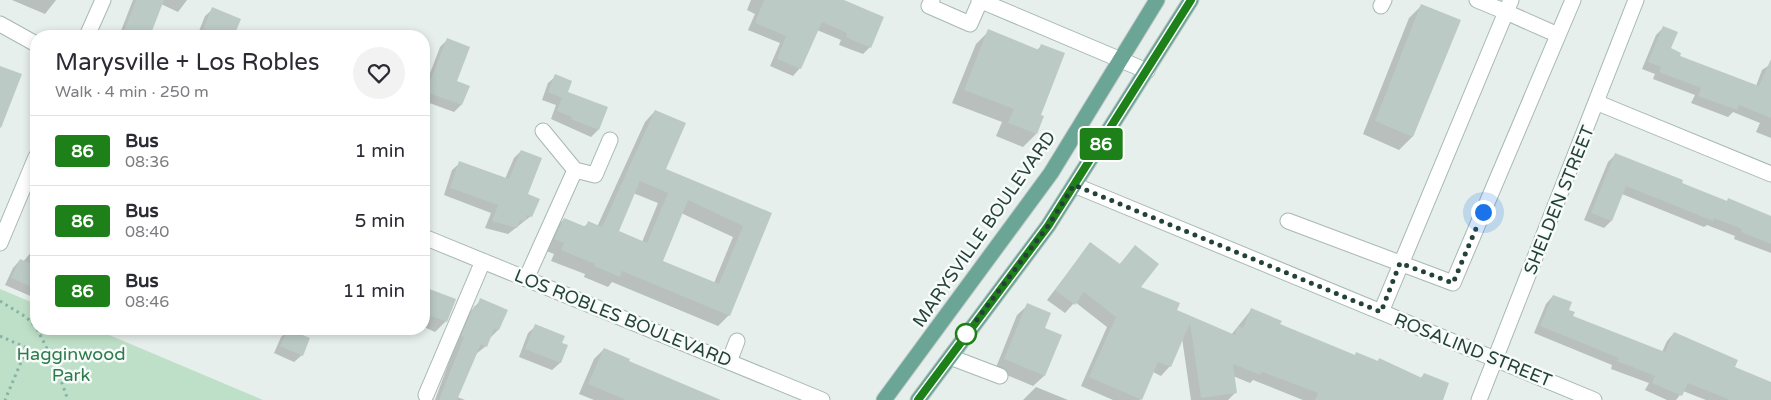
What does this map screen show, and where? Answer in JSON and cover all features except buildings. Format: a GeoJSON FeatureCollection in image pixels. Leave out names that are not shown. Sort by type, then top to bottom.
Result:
{"type":"FeatureCollection","features":[{"type":"Feature","properties":{"kind":"main road","name":"MARYSVILLE BOULEVARD"},"geometry":{"type":"LineString","coordinates":[[884,400],[1050,173],[1157,0]]}},
{"type":"Feature","properties":{"kind":"main road"},"geometry":{"type":"LineString","coordinates":[[918,400],[1048,226],[1191,0]]}},
{"type":"Feature","properties":{"kind":"main road"},"geometry":{"type":"LineString","coordinates":[[1050,173],[1074,185]]}},
{"type":"Feature","properties":{"kind":"street"},"geometry":{"type":"LineString","coordinates":[[90,30],[102,0]]}},
{"type":"Feature","properties":{"kind":"street"},"geometry":{"type":"LineString","coordinates":[[931,3],[970,24],[980,0],[1147,71]]}},
{"type":"Feature","properties":{"kind":"street"},"geometry":{"type":"LineString","coordinates":[[1477,0],[1508,6],[1558,35]]}},
{"type":"Feature","properties":{"kind":"street"},"geometry":{"type":"LineString","coordinates":[[1288,221],[1453,283],[1573,0]]}},
{"type":"Feature","properties":{"kind":"street","name":"SHELDEN STREET"},"geometry":{"type":"LineString","coordinates":[[1479,400],[1598,103],[1636,0]]}},
{"type":"Feature","properties":{"kind":"street"},"geometry":{"type":"LineString","coordinates":[[1381,312],[1508,6]]}},
{"type":"Feature","properties":{"kind":"street"},"geometry":{"type":"LineString","coordinates":[[0,24],[30,41]]}},
{"type":"Feature","properties":{"kind":"street"},"geometry":{"type":"LineString","coordinates":[[1598,103],[1771,174]]}},
{"type":"Feature","properties":{"kind":"street"},"geometry":{"type":"LineString","coordinates":[[543,131],[575,170],[595,175],[610,140]]}},
{"type":"Feature","properties":{"kind":"street"},"geometry":{"type":"LineString","coordinates":[[526,279],[575,170]]}},
{"type":"Feature","properties":{"kind":"street"},"geometry":{"type":"LineString","coordinates":[[0,243],[30,171]]}},
{"type":"Feature","properties":{"kind":"street","name":"ROSALIND STREET"},"geometry":{"type":"LineString","coordinates":[[1074,185],[1594,400]]}},
{"type":"Feature","properties":{"kind":"street","name":"LOS ROBLES BOULEVARD"},"geometry":{"type":"LineString","coordinates":[[430,239],[822,400]]}},
{"type":"Feature","properties":{"kind":"street"},"geometry":{"type":"LineString","coordinates":[[426,395],[482,261]]}},
{"type":"Feature","properties":{"kind":"street"},"geometry":{"type":"LineString","coordinates":[[729,362],[737,341]]}},
{"type":"Feature","properties":{"kind":"street"},"geometry":{"type":"LineString","coordinates":[[950,357],[1000,376]]}},
{"type":"Feature","properties":{"kind":"path"},"geometry":{"type":"LineString","coordinates":[[0,300],[30,321]]}},
{"type":"Feature","properties":{"kind":"path"},"geometry":{"type":"LineString","coordinates":[[40,335],[55,364],[68,400]]}},
{"type":"Feature","properties":{"kind":"path"},"geometry":{"type":"LineString","coordinates":[[0,336],[27,348],[7,399]]}},
{"type":"Feature","properties":{"kind":"green space","name":"Hagginwood Park"},"geometry":{"type":"Polygon","coordinates":[[[0,289],[30,302],[30,335],[109,335],[263,400],[0,400],[0,289]]]}},
{"type":"Feature","properties":{"kind":"bus line","name":"86"},"geometry":{"type":"LineString","coordinates":[[918,400],[1048,226],[1191,0]]}},
{"type":"Feature","properties":{"kind":"route"},"geometry":{"type":"LineString","coordinates":[[966,334],[1048,226],[1074,185],[1381,312],[1400,263],[1453,283],[1483,212]]}}]}
